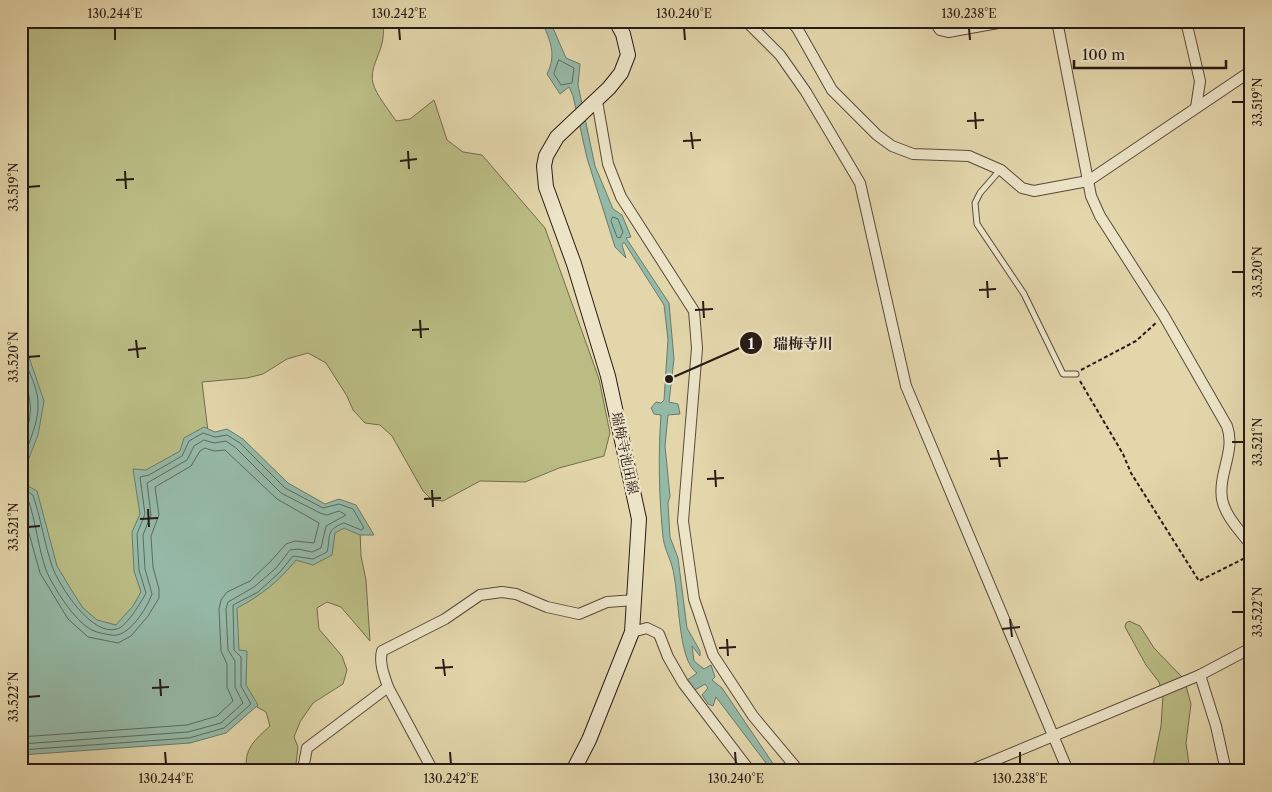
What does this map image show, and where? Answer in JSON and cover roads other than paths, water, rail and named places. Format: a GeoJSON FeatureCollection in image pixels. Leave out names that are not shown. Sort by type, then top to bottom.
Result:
{"type":"FeatureCollection","features":[{"type":"Feature","properties":{"kind":"main road"},"geometry":{"type":"LineString","coordinates":[[596,101],[617,80],[628,55],[623,34],[616,21]]}},
{"type":"Feature","properties":{"kind":"main road","name":"瑞梅寺池田線"},"geometry":{"type":"LineString","coordinates":[[572,771],[589,740],[632,632],[639,520],[608,376],[574,264],[545,182],[544,166],[546,156],[557,137],[596,101]]}},
{"type":"Feature","properties":{"kind":"street"},"geometry":{"type":"LineString","coordinates":[[746,21],[780,55],[806,92],[860,183],[877,248],[906,386],[1068,771]]}},
{"type":"Feature","properties":{"kind":"street"},"geometry":{"type":"LineString","coordinates":[[790,21],[797,28],[825,79],[838,97],[877,135],[892,146],[913,154],[969,156],[1001,170],[1022,188],[1034,191],[1088,181],[1251,71]]}},
{"type":"Feature","properties":{"kind":"street"},"geometry":{"type":"LineString","coordinates":[[934,21],[940,30],[948,32],[1009,21]]}},
{"type":"Feature","properties":{"kind":"street"},"geometry":{"type":"LineString","coordinates":[[1058,21],[1091,196],[1100,216],[1164,316],[1219,412],[1231,437],[1223,474],[1222,499],[1230,516],[1251,545]]}},
{"type":"Feature","properties":{"kind":"street"},"geometry":{"type":"LineString","coordinates":[[1186,21],[1200,81],[1196,108]]}},
{"type":"Feature","properties":{"kind":"street"},"geometry":{"type":"LineString","coordinates":[[596,101],[608,164],[621,197],[694,311],[697,348],[684,521],[697,608],[713,655],[753,716],[798,771]]}},
{"type":"Feature","properties":{"kind":"street"},"geometry":{"type":"LineString","coordinates":[[433,771],[388,687],[383,672],[382,651],[445,619],[480,594],[502,592],[516,594],[547,607],[579,614],[606,602],[635,600]]}},
{"type":"Feature","properties":{"kind":"street"},"geometry":{"type":"LineString","coordinates":[[632,632],[647,628],[659,634],[668,657],[683,683],[750,771]]}},
{"type":"Feature","properties":{"kind":"street"},"geometry":{"type":"LineString","coordinates":[[969,771],[1200,675],[1251,648]]}},
{"type":"Feature","properties":{"kind":"street"},"geometry":{"type":"LineString","coordinates":[[1200,675],[1216,726],[1226,771]]}},
{"type":"Feature","properties":{"kind":"street"},"geometry":{"type":"LineString","coordinates":[[300,771],[307,748],[388,687]]}},
{"type":"Feature","properties":{"kind":"lane"},"geometry":{"type":"LineString","coordinates":[[1001,170],[975,202],[977,224],[1024,294],[1063,374],[1076,374]]}},
{"type":"Feature","properties":{"kind":"water"},"geometry":{"type":"Polygon","coordinates":[[[542,21],[550,21],[566,58],[580,64],[578,85],[595,166],[613,209],[622,215],[631,237],[626,238],[669,303],[674,359],[669,402],[678,404],[680,414],[668,415],[665,446],[670,496],[668,503],[670,537],[678,558],[687,628],[700,651],[700,656],[692,646],[694,661],[704,669],[711,665],[715,677],[712,680],[722,688],[778,771],[772,771],[716,697],[713,706],[708,704],[702,695],[708,688],[705,684],[695,690],[686,681],[697,673],[691,666],[682,641],[675,578],[665,548],[659,476],[661,415],[654,414],[651,408],[656,402],[661,403],[664,400],[668,339],[664,305],[624,242],[622,245],[626,258],[615,247],[587,158],[573,96],[569,87],[560,94],[547,74],[552,54],[550,41],[542,21]]]}},
{"type":"Feature","properties":{"kind":"water"},"geometry":{"type":"Polygon","coordinates":[[[21,334],[44,401],[38,435],[27,463],[26,485],[37,491],[57,566],[83,608],[97,620],[116,625],[133,606],[141,592],[134,571],[132,532],[140,514],[133,469],[146,470],[180,451],[184,438],[204,427],[215,432],[227,429],[243,439],[288,483],[325,504],[339,499],[356,505],[374,535],[360,535],[344,528],[335,533],[332,555],[313,565],[296,560],[269,587],[237,608],[239,650],[247,651],[246,685],[258,705],[226,733],[190,743],[21,755],[21,334]]]}},
{"type":"Feature","properties":{"kind":"place","name":"瑞梅寺川"},"geometry":{"type":"Point","coordinates":[669,379]}}]}
